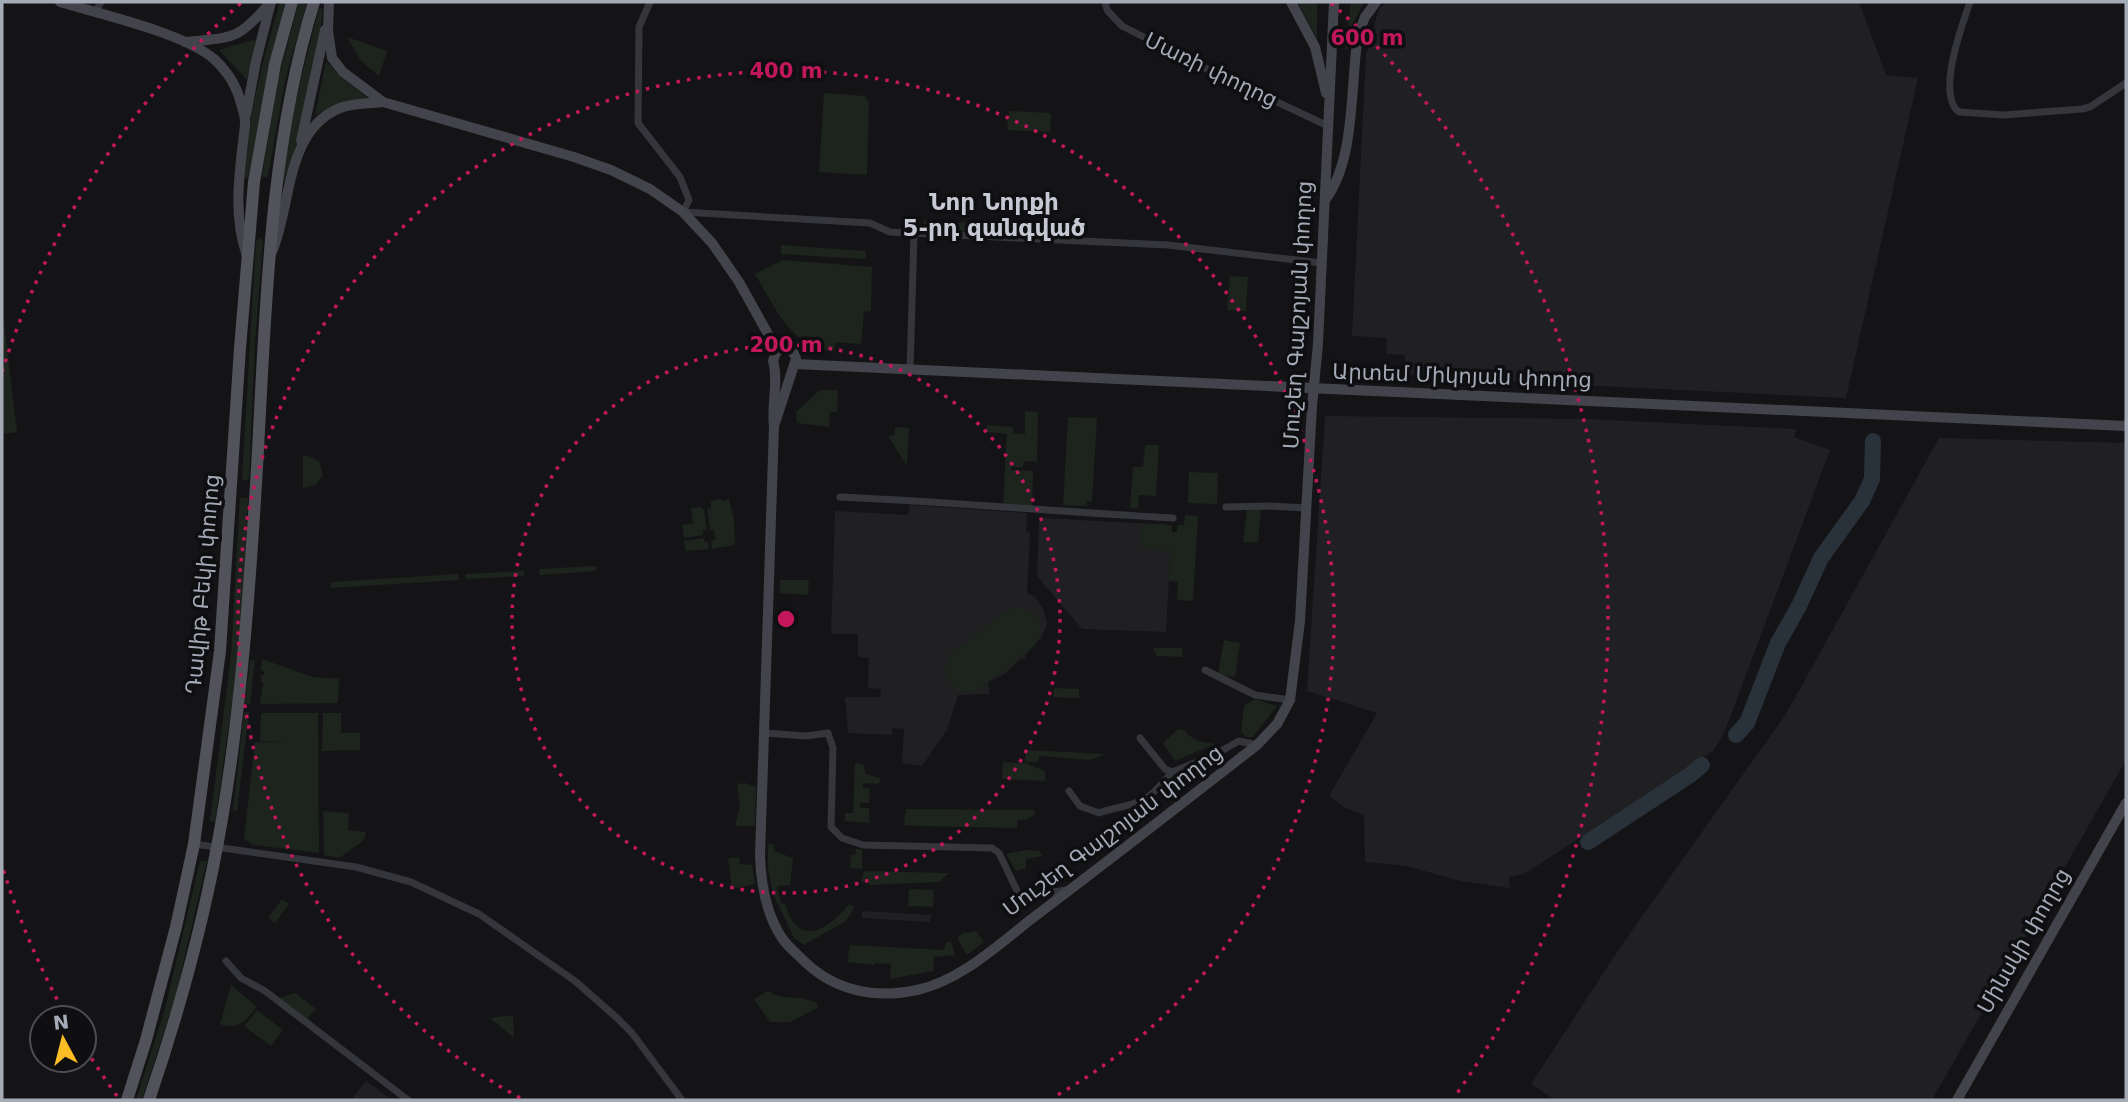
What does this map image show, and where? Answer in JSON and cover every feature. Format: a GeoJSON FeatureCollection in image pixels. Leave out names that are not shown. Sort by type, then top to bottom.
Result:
{"type":"FeatureCollection","features":[{"type":"Feature","properties":{"kind":"main road"},"geometry":{"type":"LineString","coordinates":[[60,2],[185,42],[212,58],[224,69],[237,88],[245,120]]}},
{"type":"Feature","properties":{"kind":"main road"},"geometry":{"type":"LineString","coordinates":[[185,42],[221,40],[238,34],[271,2]]}},
{"type":"Feature","properties":{"kind":"main road"},"geometry":{"type":"LineString","coordinates":[[247,256],[240,237],[237,197],[245,120],[271,2]]}},
{"type":"Feature","properties":{"kind":"main road","name":"Դավիթ Բեկի փողոց"},"geometry":{"type":"LineString","coordinates":[[127,1100],[176,927],[194,844],[220,651],[249,230],[259,149],[275,64],[292,2]]}},
{"type":"Feature","properties":{"kind":"main road"},"geometry":{"type":"LineString","coordinates":[[149,1100],[168,1044],[217,848],[244,654],[270,258],[281,149],[296,68],[314,2]]}},
{"type":"Feature","properties":{"kind":"main road"},"geometry":{"type":"LineString","coordinates":[[270,258],[280,233],[300,147],[329,2]]}},
{"type":"Feature","properties":{"kind":"main road"},"geometry":{"type":"LineString","coordinates":[[1292,2],[1315,47],[1329,104]]}},
{"type":"Feature","properties":{"kind":"main road","name":"Մուշեղ Գալշոյան փողոց"},"geometry":{"type":"LineString","coordinates":[[775,368],[760,856],[767,903],[782,938],[814,970],[829,980],[847,989],[879,992],[917,990],[937,983],[968,966],[1257,745],[1277,724],[1290,700],[1300,621],[1322,263],[1334,2]]}},
{"type":"Feature","properties":{"kind":"main road"},"geometry":{"type":"LineString","coordinates":[[1325,200],[1335,187],[1344,162],[1358,35],[1365,17],[1376,2]]}},
{"type":"Feature","properties":{"kind":"main road"},"geometry":{"type":"LineString","coordinates":[[327,18],[332,58],[342,72],[383,102],[611,170],[650,189],[683,212],[712,243],[739,282],[778,350]]}},
{"type":"Feature","properties":{"kind":"main road"},"geometry":{"type":"LineString","coordinates":[[300,147],[319,119],[343,107],[383,102]]}},
{"type":"Feature","properties":{"kind":"main road"},"geometry":{"type":"LineString","coordinates":[[249,230],[262,223],[268,225],[272,233]]}},
{"type":"Feature","properties":{"kind":"main road"},"geometry":{"type":"LineString","coordinates":[[778,350],[792,351],[795,355],[793,367],[781,372],[775,368],[773,361],[778,350]]}},
{"type":"Feature","properties":{"kind":"main road","name":"Մուշեղ Գալշոյան փողոց"},"geometry":{"type":"LineString","coordinates":[[774,426],[793,367]]}},
{"type":"Feature","properties":{"kind":"main road","name":"Արտեմ Միկոյան փողոց"},"geometry":{"type":"LineString","coordinates":[[793,367],[1389,390],[1826,414],[2126,426]]}},
{"type":"Feature","properties":{"kind":"main road"},"geometry":{"type":"LineString","coordinates":[[231,486],[242,493],[256,486]]}},
{"type":"Feature","properties":{"kind":"main road","name":"Մինսկի փողոց"},"geometry":{"type":"LineString","coordinates":[[1957,1100],[2126,803]]}},
{"type":"Feature","properties":{"kind":"street"},"geometry":{"type":"LineString","coordinates":[[95,13],[101,2]]}},
{"type":"Feature","properties":{"kind":"street"},"geometry":{"type":"LineString","coordinates":[[650,2],[639,27],[638,123],[680,177],[689,200],[683,212],[870,223],[890,233],[1168,246],[1322,263]]}},
{"type":"Feature","properties":{"kind":"street","name":"Մառի փողոց"},"geometry":{"type":"LineString","coordinates":[[1105,2],[1107,10],[1122,26],[1328,126]]}},
{"type":"Feature","properties":{"kind":"street"},"geometry":{"type":"LineString","coordinates":[[1970,2],[1956,44],[1949,90],[1950,103],[1959,111],[2003,115],[2082,109],[2090,107],[2126,83]]}},
{"type":"Feature","properties":{"kind":"street"},"geometry":{"type":"LineString","coordinates":[[909,370],[914,234]]}},
{"type":"Feature","properties":{"kind":"street"},"geometry":{"type":"LineString","coordinates":[[840,497],[933,500],[977,506],[1172,518]]}},
{"type":"Feature","properties":{"kind":"street"},"geometry":{"type":"LineString","coordinates":[[1226,507],[1306,508]]}},
{"type":"Feature","properties":{"kind":"street"},"geometry":{"type":"LineString","coordinates":[[1205,670],[1255,695],[1290,700]]}},
{"type":"Feature","properties":{"kind":"street"},"geometry":{"type":"LineString","coordinates":[[764,733],[806,736],[828,733],[832,748],[831,827],[842,838],[863,845],[992,848],[999,853],[1020,897],[1071,889]]}},
{"type":"Feature","properties":{"kind":"street"},"geometry":{"type":"LineString","coordinates":[[1140,738],[1165,769],[1172,772]]}},
{"type":"Feature","properties":{"kind":"street"},"geometry":{"type":"LineString","coordinates":[[1069,791],[1080,806],[1099,813],[1140,802],[1172,772],[1214,755],[1239,741],[1257,745]]}},
{"type":"Feature","properties":{"kind":"street"},"geometry":{"type":"LineString","coordinates":[[194,844],[356,867],[411,882],[478,914],[575,981],[612,1013],[632,1033],[682,1100]]}},
{"type":"Feature","properties":{"kind":"street"},"geometry":{"type":"LineString","coordinates":[[226,961],[242,978],[265,991],[408,1100]]}},
{"type":"Feature","properties":{"kind":"shaded area"},"geometry":{"type":"Polygon","coordinates":[[[280,2],[285,2],[248,178],[242,177],[257,89],[280,2]]]}},
{"type":"Feature","properties":{"kind":"shaded area"},"geometry":{"type":"Polygon","coordinates":[[[299,2],[307,2],[285,81],[268,177],[262,177],[278,79],[299,2]]]}},
{"type":"Feature","properties":{"kind":"shaded area"},"geometry":{"type":"Polygon","coordinates":[[[1298,2],[1317,2],[1317,39],[1298,2]]]}},
{"type":"Feature","properties":{"kind":"shaded area"},"geometry":{"type":"Polygon","coordinates":[[[1351,2],[1364,2],[1351,27],[1347,51],[1345,49],[1351,2]]]}},
{"type":"Feature","properties":{"kind":"shaded area"},"geometry":{"type":"Polygon","coordinates":[[[1388,2],[1859,2],[1886,75],[1918,78],[1846,398],[1405,374],[1405,355],[1386,354],[1387,338],[1352,336],[1366,54],[1379,9],[1388,2]]]}},
{"type":"Feature","properties":{"kind":"shaded area"},"geometry":{"type":"Polygon","coordinates":[[[319,8],[323,9],[321,27],[288,181],[281,179],[295,103],[319,8]]]}},
{"type":"Feature","properties":{"kind":"shaded area"},"geometry":{"type":"Polygon","coordinates":[[[347,37],[387,51],[379,76],[361,61],[347,37]]]}},
{"type":"Feature","properties":{"kind":"shaded area"},"geometry":{"type":"Polygon","coordinates":[[[256,39],[247,80],[219,50],[256,39]]]}},
{"type":"Feature","properties":{"kind":"shaded area"},"geometry":{"type":"Polygon","coordinates":[[[326,61],[344,80],[369,99],[340,104],[315,115],[326,61]]]}},
{"type":"Feature","properties":{"kind":"shaded area"},"geometry":{"type":"Polygon","coordinates":[[[824,93],[865,96],[869,102],[867,175],[819,172],[824,93]]]}},
{"type":"Feature","properties":{"kind":"shaded area"},"geometry":{"type":"Polygon","coordinates":[[[1009,111],[1051,113],[1050,132],[1007,130],[1009,111]]]}},
{"type":"Feature","properties":{"kind":"shaded area"},"geometry":{"type":"Polygon","coordinates":[[[924,220],[973,223],[973,233],[924,230],[924,220]]]}},
{"type":"Feature","properties":{"kind":"shaded area"},"geometry":{"type":"Polygon","coordinates":[[[261,237],[263,242],[249,479],[245,481],[242,478],[256,241],[261,237]]]}},
{"type":"Feature","properties":{"kind":"shaded area"},"geometry":{"type":"Polygon","coordinates":[[[781,245],[866,251],[866,259],[781,254],[781,245]]]}},
{"type":"Feature","properties":{"kind":"shaded area"},"geometry":{"type":"Polygon","coordinates":[[[783,260],[872,267],[871,311],[864,312],[861,344],[836,342],[833,351],[818,348],[795,334],[777,312],[755,274],[783,260]]]}},
{"type":"Feature","properties":{"kind":"shaded area"},"geometry":{"type":"Polygon","coordinates":[[[1230,276],[1248,277],[1246,311],[1227,310],[1230,276]]]}},
{"type":"Feature","properties":{"kind":"shaded area"},"geometry":{"type":"Polygon","coordinates":[[[2,305],[17,432],[2,434],[2,305]]]}},
{"type":"Feature","properties":{"kind":"shaded area"},"geometry":{"type":"Polygon","coordinates":[[[820,390],[838,390],[837,412],[830,412],[829,427],[797,423],[796,412],[820,390]]]}},
{"type":"Feature","properties":{"kind":"shaded area"},"geometry":{"type":"Polygon","coordinates":[[[1025,411],[1038,412],[1037,462],[1024,461],[1023,467],[1011,467],[1011,470],[1033,471],[1032,507],[1003,505],[1007,434],[986,432],[987,425],[1013,427],[1013,433],[1025,434],[1025,411]]]}},
{"type":"Feature","properties":{"kind":"shaded area"},"geometry":{"type":"Polygon","coordinates":[[[1325,416],[1586,419],[1796,429],[1794,437],[1830,450],[1725,731],[1713,751],[1524,874],[1509,877],[1510,888],[1460,881],[1407,866],[1365,862],[1364,815],[1346,808],[1329,796],[1377,713],[1307,691],[1325,416]]]}},
{"type":"Feature","properties":{"kind":"shaded area"},"geometry":{"type":"Polygon","coordinates":[[[1068,417],[1097,418],[1092,502],[1087,501],[1087,506],[1063,505],[1068,417]]]}},
{"type":"Feature","properties":{"kind":"shaded area"},"geometry":{"type":"Polygon","coordinates":[[[895,427],[909,428],[907,466],[888,436],[894,435],[895,427]]]}},
{"type":"Feature","properties":{"kind":"shaded area"},"geometry":{"type":"Polygon","coordinates":[[[1939,438],[2126,443],[2126,760],[1932,1100],[1555,1100],[1531,1084],[1621,946],[1786,714],[1939,438]]]}},
{"type":"Feature","properties":{"kind":"shaded area"},"geometry":{"type":"Polygon","coordinates":[[[1145,445],[1159,445],[1156,496],[1139,495],[1138,508],[1130,508],[1133,467],[1143,467],[1145,445]]]}},
{"type":"Feature","properties":{"kind":"shaded area"},"geometry":{"type":"Polygon","coordinates":[[[303,456],[319,461],[323,475],[316,485],[303,488],[303,456]]]}},
{"type":"Feature","properties":{"kind":"shaded area"},"geometry":{"type":"Polygon","coordinates":[[[1189,472],[1218,473],[1217,504],[1188,503],[1189,472]]]}},
{"type":"Feature","properties":{"kind":"shaded area"},"geometry":{"type":"Polygon","coordinates":[[[240,498],[248,498],[243,603],[215,822],[210,821],[231,655],[240,498]]]}},
{"type":"Feature","properties":{"kind":"shaded area"},"geometry":{"type":"Polygon","coordinates":[[[729,499],[734,520],[735,545],[712,549],[711,541],[716,540],[714,530],[710,530],[707,509],[711,508],[711,501],[729,499]]]}},
{"type":"Feature","properties":{"kind":"shaded area"},"geometry":{"type":"Polygon","coordinates":[[[910,505],[1027,513],[1026,532],[1030,533],[1027,593],[1035,597],[1044,610],[1047,625],[1041,638],[1025,655],[1026,658],[988,682],[990,694],[958,695],[947,730],[922,766],[902,763],[904,729],[892,728],[892,735],[848,733],[845,697],[880,697],[881,689],[868,688],[869,658],[858,657],[858,634],[831,634],[835,511],[908,515],[910,505]]]}},
{"type":"Feature","properties":{"kind":"shaded area"},"geometry":{"type":"Polygon","coordinates":[[[701,507],[704,510],[707,530],[703,531],[703,535],[684,538],[682,525],[693,523],[691,508],[701,507]]]}},
{"type":"Feature","properties":{"kind":"shaded area"},"geometry":{"type":"Polygon","coordinates":[[[1247,508],[1261,509],[1258,543],[1243,542],[1247,508]]]}},
{"type":"Feature","properties":{"kind":"shaded area"},"geometry":{"type":"Polygon","coordinates":[[[1185,515],[1198,516],[1193,601],[1177,600],[1178,582],[1169,581],[1170,551],[1141,549],[1142,524],[1172,525],[1171,532],[1177,532],[1178,525],[1184,525],[1185,515]]]}},
{"type":"Feature","properties":{"kind":"shaded area"},"geometry":{"type":"Polygon","coordinates":[[[1042,518],[1172,525],[1166,632],[1082,629],[1037,576],[1039,523],[1042,518]]]}},
{"type":"Feature","properties":{"kind":"shaded area"},"geometry":{"type":"Polygon","coordinates":[[[704,538],[709,549],[686,551],[684,541],[704,538]]]}},
{"type":"Feature","properties":{"kind":"shaded area"},"geometry":{"type":"Polygon","coordinates":[[[596,566],[596,571],[540,575],[539,569],[596,566]]]}},
{"type":"Feature","properties":{"kind":"shaded area"},"geometry":{"type":"Polygon","coordinates":[[[524,571],[524,576],[466,579],[465,574],[524,571]]]}},
{"type":"Feature","properties":{"kind":"shaded area"},"geometry":{"type":"Polygon","coordinates":[[[458,574],[459,580],[331,588],[331,582],[458,574]]]}},
{"type":"Feature","properties":{"kind":"shaded area"},"geometry":{"type":"Polygon","coordinates":[[[780,580],[809,580],[808,595],[780,593],[780,580]]]}},
{"type":"Feature","properties":{"kind":"shaded area"},"geometry":{"type":"Polygon","coordinates":[[[1018,607],[1032,612],[1039,621],[1040,632],[1034,646],[977,691],[968,692],[950,684],[945,672],[949,656],[1006,611],[1018,607]]]}},
{"type":"Feature","properties":{"kind":"shaded area"},"geometry":{"type":"Polygon","coordinates":[[[1224,640],[1240,643],[1235,677],[1218,674],[1224,640]]]}},
{"type":"Feature","properties":{"kind":"shaded area"},"geometry":{"type":"Polygon","coordinates":[[[1153,648],[1183,648],[1182,657],[1157,656],[1153,648]]]}},
{"type":"Feature","properties":{"kind":"shaded area"},"geometry":{"type":"Polygon","coordinates":[[[262,659],[313,677],[339,679],[338,703],[260,704],[263,683],[261,675],[264,675],[264,671],[261,671],[262,659]]]}},
{"type":"Feature","properties":{"kind":"shaded area"},"geometry":{"type":"Polygon","coordinates":[[[250,660],[255,660],[250,704],[245,703],[250,660]]]}},
{"type":"Feature","properties":{"kind":"shaded area"},"geometry":{"type":"Polygon","coordinates":[[[1054,688],[1079,689],[1079,698],[1053,697],[1054,688]]]}},
{"type":"Feature","properties":{"kind":"shaded area"},"geometry":{"type":"Polygon","coordinates":[[[1255,699],[1277,706],[1253,737],[1246,737],[1241,732],[1244,706],[1255,699]]]}},
{"type":"Feature","properties":{"kind":"shaded area"},"geometry":{"type":"Polygon","coordinates":[[[244,712],[249,712],[237,811],[233,810],[244,712]]]}},
{"type":"Feature","properties":{"kind":"shaded area"},"geometry":{"type":"Polygon","coordinates":[[[261,713],[318,713],[319,853],[253,845],[244,838],[255,742],[290,742],[260,741],[261,713]]]}},
{"type":"Feature","properties":{"kind":"shaded area"},"geometry":{"type":"Polygon","coordinates":[[[323,713],[341,713],[341,733],[360,733],[360,750],[322,751],[323,713]]]}},
{"type":"Feature","properties":{"kind":"shaded area"},"geometry":{"type":"Polygon","coordinates":[[[1178,729],[1198,740],[1215,744],[1175,761],[1163,743],[1178,729]]]}},
{"type":"Feature","properties":{"kind":"shaded area"},"geometry":{"type":"Polygon","coordinates":[[[1026,750],[1105,754],[1091,760],[1039,756],[1038,762],[1025,762],[1026,750]]]}},
{"type":"Feature","properties":{"kind":"shaded area"},"geometry":{"type":"Polygon","coordinates":[[[1003,762],[1025,763],[1045,771],[1045,781],[1002,779],[1003,762]]]}},
{"type":"Feature","properties":{"kind":"shaded area"},"geometry":{"type":"Polygon","coordinates":[[[855,763],[863,764],[866,774],[880,778],[879,784],[863,783],[863,788],[870,788],[869,803],[860,803],[860,808],[869,808],[870,823],[845,821],[845,813],[853,813],[855,763]]]}},
{"type":"Feature","properties":{"kind":"shaded area"},"geometry":{"type":"Polygon","coordinates":[[[745,783],[756,787],[755,826],[735,826],[740,806],[737,784],[745,783]]]}},
{"type":"Feature","properties":{"kind":"shaded area"},"geometry":{"type":"Polygon","coordinates":[[[906,809],[1035,810],[1035,814],[1026,820],[1018,820],[1017,828],[916,826],[904,825],[906,809]]]}},
{"type":"Feature","properties":{"kind":"shaded area"},"geometry":{"type":"Polygon","coordinates":[[[323,811],[349,813],[348,830],[366,832],[364,840],[339,858],[324,855],[323,811]]]}},
{"type":"Feature","properties":{"kind":"shaded area"},"geometry":{"type":"Polygon","coordinates":[[[768,843],[774,845],[774,851],[793,858],[790,885],[777,886],[781,903],[785,904],[794,923],[803,930],[818,930],[832,921],[849,904],[855,907],[846,921],[804,945],[794,938],[773,894],[768,868],[768,843]]]}},
{"type":"Feature","properties":{"kind":"shaded area"},"geometry":{"type":"Polygon","coordinates":[[[856,849],[862,849],[862,869],[850,868],[851,855],[855,855],[856,849]]]}},
{"type":"Feature","properties":{"kind":"shaded area"},"geometry":{"type":"Polygon","coordinates":[[[1026,850],[1039,851],[1043,856],[1026,859],[1026,868],[1016,871],[1006,854],[1026,850]]]}},
{"type":"Feature","properties":{"kind":"shaded area"},"geometry":{"type":"Polygon","coordinates":[[[739,857],[740,864],[752,865],[755,884],[732,889],[728,858],[739,857]]]}},
{"type":"Feature","properties":{"kind":"shaded area"},"geometry":{"type":"Polygon","coordinates":[[[200,861],[207,861],[176,994],[142,1100],[136,1100],[165,1009],[200,861]]]}},
{"type":"Feature","properties":{"kind":"shaded area"},"geometry":{"type":"Polygon","coordinates":[[[864,871],[949,873],[939,882],[869,885],[869,881],[861,882],[864,871]]]}},
{"type":"Feature","properties":{"kind":"shaded area"},"geometry":{"type":"Polygon","coordinates":[[[909,889],[934,890],[933,907],[908,906],[909,889]]]}},
{"type":"Feature","properties":{"kind":"shaded area"},"geometry":{"type":"Polygon","coordinates":[[[282,899],[289,904],[275,923],[268,918],[282,899]]]}},
{"type":"Feature","properties":{"kind":"shaded area"},"geometry":{"type":"Polygon","coordinates":[[[862,911],[931,915],[930,922],[862,918],[862,911]]]}},
{"type":"Feature","properties":{"kind":"shaded area"},"geometry":{"type":"Polygon","coordinates":[[[976,931],[984,942],[967,955],[957,938],[963,933],[976,931]]]}},
{"type":"Feature","properties":{"kind":"shaded area"},"geometry":{"type":"Polygon","coordinates":[[[951,941],[955,955],[934,957],[933,971],[890,979],[891,964],[847,962],[850,945],[944,950],[946,943],[951,941]]]}},
{"type":"Feature","properties":{"kind":"shaded area"},"geometry":{"type":"Polygon","coordinates":[[[231,985],[257,1007],[245,1020],[237,1025],[227,1026],[220,1024],[231,985]]]}},
{"type":"Feature","properties":{"kind":"shaded area"},"geometry":{"type":"Polygon","coordinates":[[[768,991],[779,996],[811,1001],[818,1004],[817,1008],[790,1022],[770,1022],[754,999],[768,991]]]}},
{"type":"Feature","properties":{"kind":"shaded area"},"geometry":{"type":"Polygon","coordinates":[[[295,993],[316,1009],[307,1019],[280,998],[295,993]]]}},
{"type":"Feature","properties":{"kind":"shaded area"},"geometry":{"type":"Polygon","coordinates":[[[257,1010],[283,1030],[271,1046],[244,1026],[257,1010]]]}},
{"type":"Feature","properties":{"kind":"shaded area"},"geometry":{"type":"Polygon","coordinates":[[[513,1015],[514,1038],[490,1018],[513,1015]]]}},
{"type":"Feature","properties":{"kind":"shaded area"},"geometry":{"type":"Polygon","coordinates":[[[366,1081],[392,1100],[351,1100],[366,1081]]]}},
{"type":"Feature","properties":{"kind":"waterway"},"geometry":{"type":"LineString","coordinates":[[1736,735],[1747,723],[1778,643],[1821,558],[1862,501],[1872,479],[1873,441]]}},
{"type":"Feature","properties":{"kind":"waterway"},"geometry":{"type":"LineString","coordinates":[[1588,842],[1702,765]]}},
{"type":"Feature","properties":{"kind":"district","name":"Նոր Նորքի 5-րդ զանգված"},"geometry":{"type":"Point","coordinates":[994,215]}}]}
